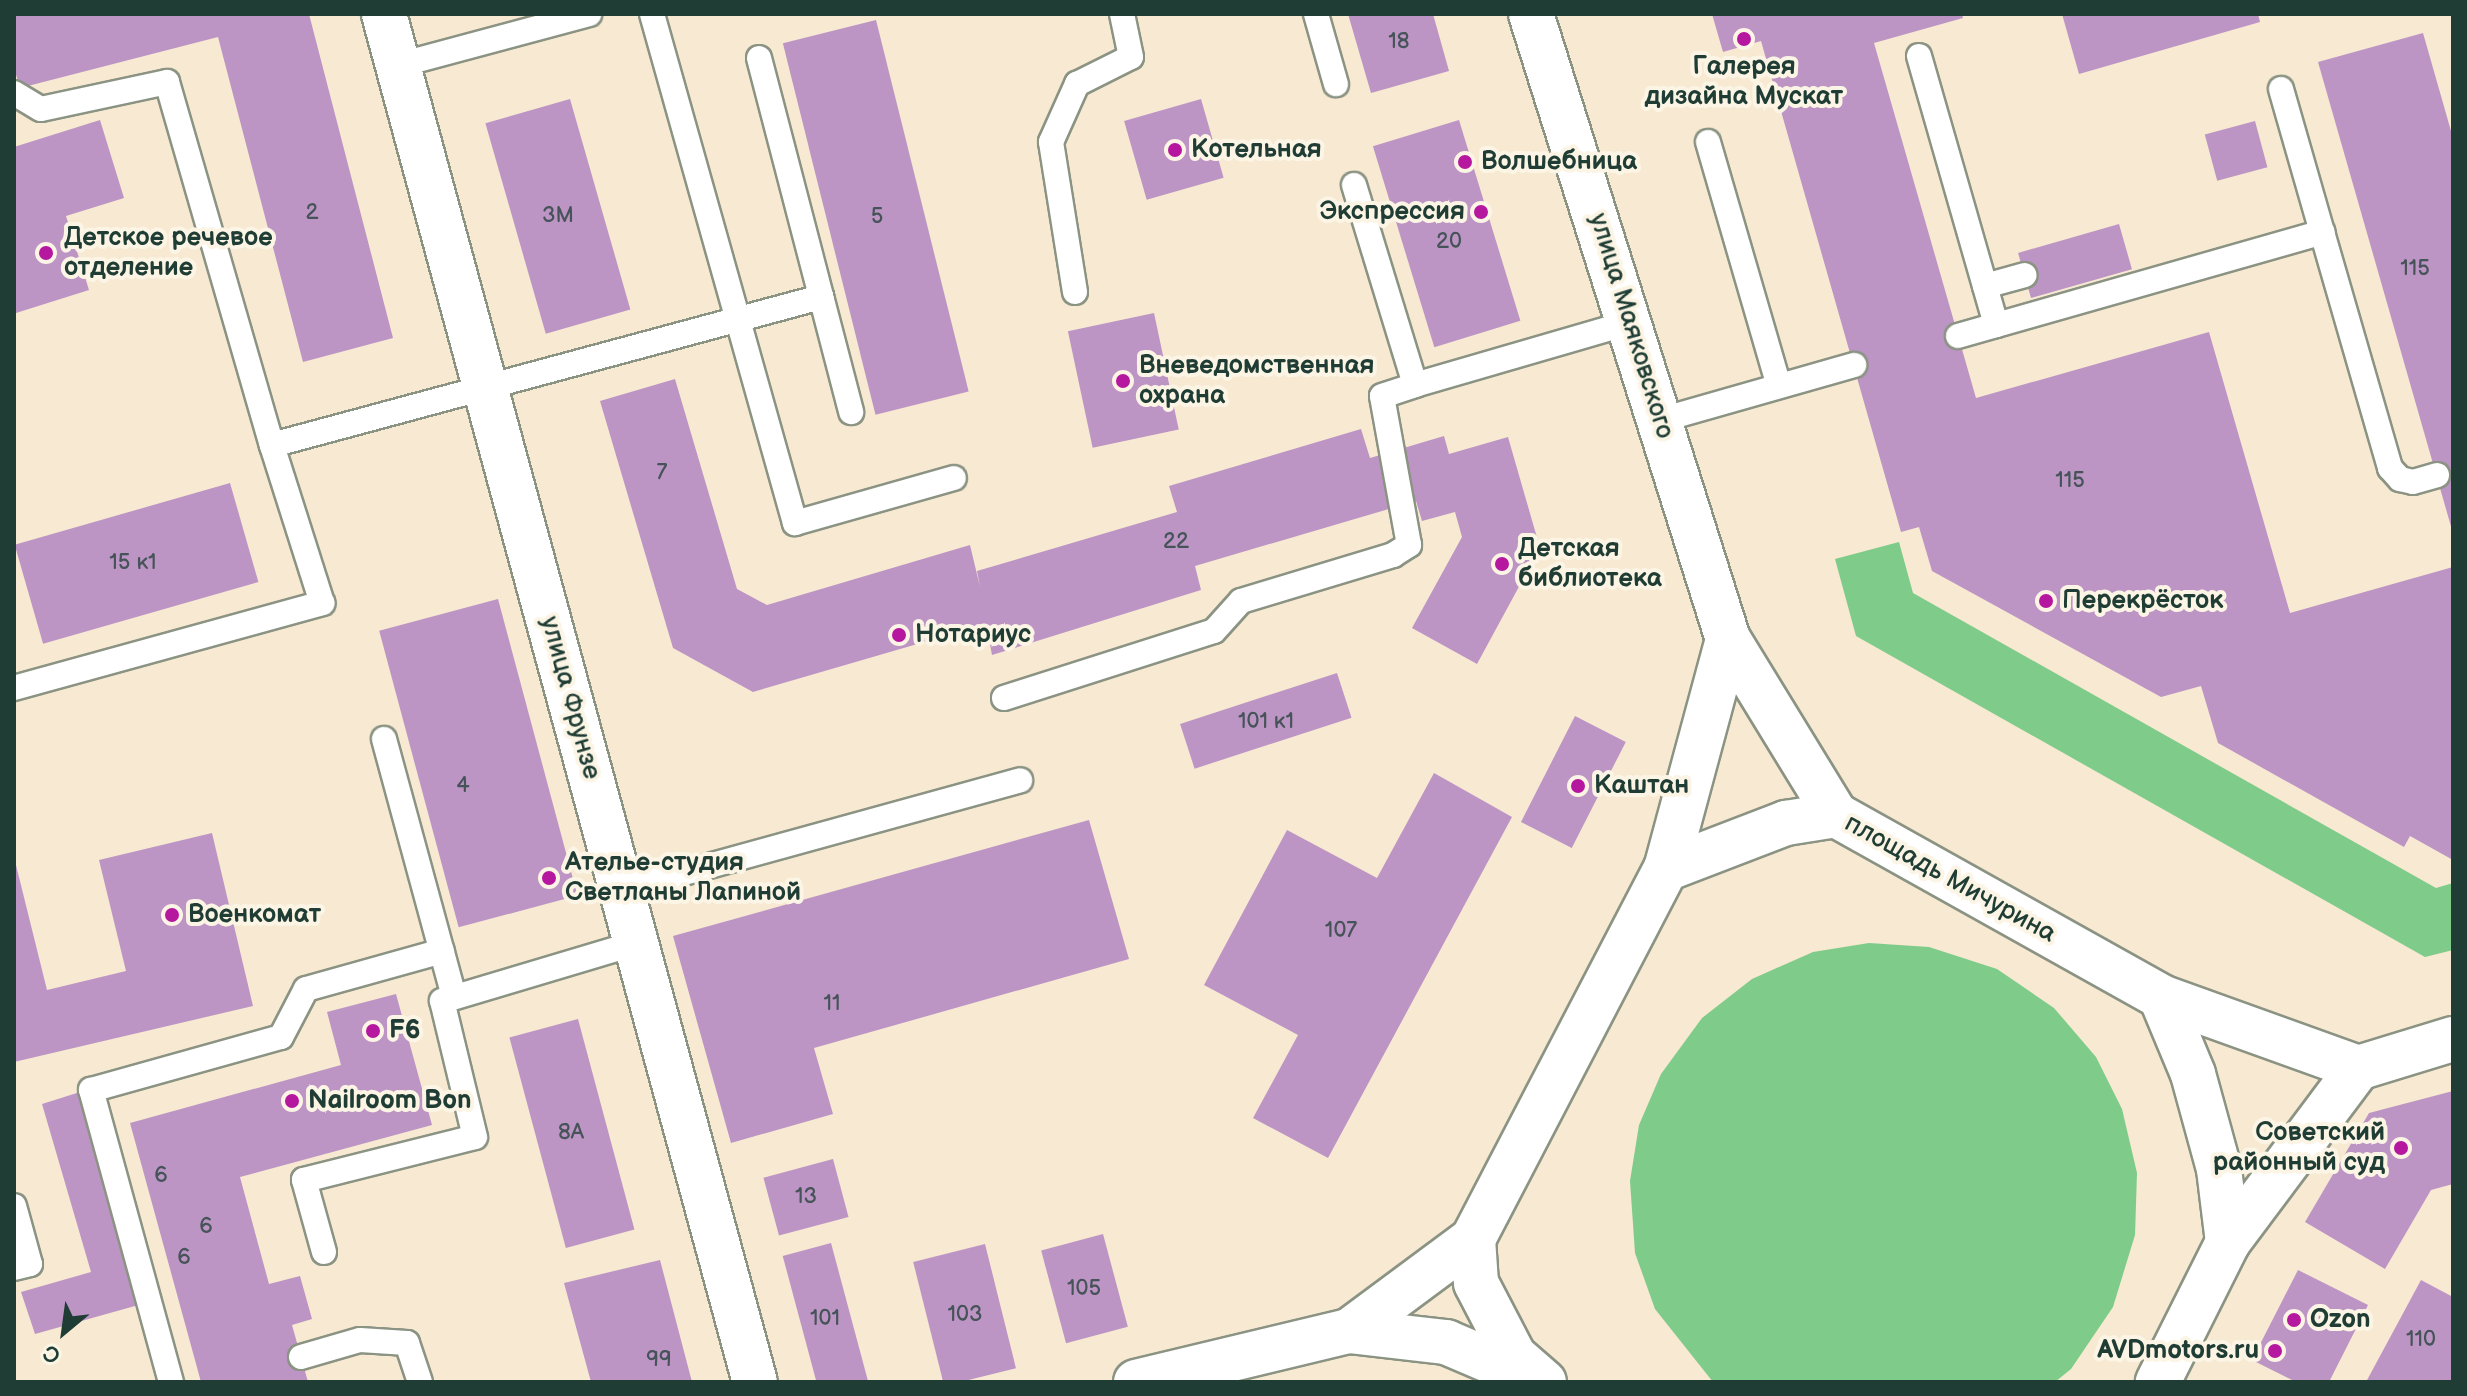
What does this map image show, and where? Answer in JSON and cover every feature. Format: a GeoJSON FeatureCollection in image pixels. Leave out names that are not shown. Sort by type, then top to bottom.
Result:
{"type":"FeatureCollection","features":[{"type":"Feature","properties":{"kind":"street","name":"улица Фрунзе"},"geometry":{"type":"LineString","coordinates":[[384,14],[755,1382]]}},
{"type":"Feature","properties":{"kind":"street","name":"улица Маяковского"},"geometry":{"type":"LineString","coordinates":[[1531,14],[1632,322],[1728,639],[1836,815]]}},
{"type":"Feature","properties":{"kind":"street"},"geometry":{"type":"LineString","coordinates":[[1349,1331],[1473,1239],[1666,869],[1728,639]]}},
{"type":"Feature","properties":{"kind":"street","name":"площадь Мичурина"},"geometry":{"type":"LineString","coordinates":[[1666,869],[1786,823],[1836,815],[2161,997],[2358,1068]]}},
{"type":"Feature","properties":{"kind":"street"},"geometry":{"type":"LineString","coordinates":[[2161,997],[2193,1074],[2208,1128],[2228,1242]]}},
{"type":"Feature","properties":{"kind":"street"},"geometry":{"type":"LineString","coordinates":[[2158,1382],[2228,1242],[2358,1068],[2453,1039]]}},
{"type":"Feature","properties":{"kind":"street"},"geometry":{"type":"LineString","coordinates":[[1473,1239],[1476,1283],[1514,1356],[1542,1382]]}},
{"type":"Feature","properties":{"kind":"street"},"geometry":{"type":"LineString","coordinates":[[1136,1382],[1349,1331],[1446,1342],[1542,1382]]}},
{"type":"Feature","properties":{"kind":"lane"},"geometry":{"type":"LineString","coordinates":[[399,65],[589,14]]}},
{"type":"Feature","properties":{"kind":"lane"},"geometry":{"type":"LineString","coordinates":[[652,14],[795,523],[954,478]]}},
{"type":"Feature","properties":{"kind":"lane"},"geometry":{"type":"LineString","coordinates":[[1075,292],[1051,142],[1077,84],[1131,57],[1122,14]]}},
{"type":"Feature","properties":{"kind":"lane"},"geometry":{"type":"LineString","coordinates":[[1316,14],[1336,84]]}},
{"type":"Feature","properties":{"kind":"lane"},"geometry":{"type":"LineString","coordinates":[[1919,56],[1996,325]]}},
{"type":"Feature","properties":{"kind":"lane"},"geometry":{"type":"LineString","coordinates":[[759,58],[851,412]]}},
{"type":"Feature","properties":{"kind":"lane"},"geometry":{"type":"LineString","coordinates":[[14,93],[41,109],[167,82],[272,445],[322,603],[14,688]]}},
{"type":"Feature","properties":{"kind":"lane"},"geometry":{"type":"LineString","coordinates":[[2281,89],[2390,468],[2400,479],[2413,482],[2437,475]]}},
{"type":"Feature","properties":{"kind":"lane"},"geometry":{"type":"LineString","coordinates":[[1708,142],[1779,386]]}},
{"type":"Feature","properties":{"kind":"lane"},"geometry":{"type":"LineString","coordinates":[[1354,185],[1415,385]]}},
{"type":"Feature","properties":{"kind":"lane"},"geometry":{"type":"LineString","coordinates":[[1958,336],[2322,232]]}},
{"type":"Feature","properties":{"kind":"lane"},"geometry":{"type":"LineString","coordinates":[[1985,286],[2025,275]]}},
{"type":"Feature","properties":{"kind":"lane"},"geometry":{"type":"LineString","coordinates":[[272,445],[487,391],[821,297]]}},
{"type":"Feature","properties":{"kind":"lane"},"geometry":{"type":"LineString","coordinates":[[1004,698],[1214,631],[1241,601],[1393,555],[1409,545],[1382,396],[1632,322]]}},
{"type":"Feature","properties":{"kind":"lane"},"geometry":{"type":"LineString","coordinates":[[1661,420],[1854,365]]}},
{"type":"Feature","properties":{"kind":"lane"},"geometry":{"type":"LineString","coordinates":[[384,739],[454,997]]}},
{"type":"Feature","properties":{"kind":"lane"},"geometry":{"type":"LineString","coordinates":[[622,890],[1020,780]]}},
{"type":"Feature","properties":{"kind":"lane"},"geometry":{"type":"LineString","coordinates":[[324,1252],[304,1180],[475,1137],[442,1001],[637,943]]}},
{"type":"Feature","properties":{"kind":"lane"},"geometry":{"type":"LineString","coordinates":[[171,1382],[91,1090],[281,1037],[306,989],[442,951]]}},
{"type":"Feature","properties":{"kind":"lane"},"geometry":{"type":"LineString","coordinates":[[14,1206],[30,1264],[14,1268]]}},
{"type":"Feature","properties":{"kind":"lane"},"geometry":{"type":"LineString","coordinates":[[301,1357],[360,1340],[407,1343],[420,1382]]}},
{"type":"Feature","properties":{"kind":"green space"},"geometry":{"type":"Polygon","coordinates":[[[1899,542],[1913,593],[2436,888],[2453,883],[2453,950],[2425,957],[1856,636],[1835,559],[1899,542]]]}},
{"type":"Feature","properties":{"kind":"green space"},"geometry":{"type":"Polygon","coordinates":[[[1869,943],[1929,947],[1997,969],[2054,1008],[2096,1057],[2122,1109],[2137,1173],[2135,1235],[2113,1307],[2071,1369],[2055,1382],[1713,1382],[1655,1309],[1635,1253],[1630,1181],[1639,1125],[1661,1074],[1702,1018],[1752,979],[1813,952],[1869,943]]]}},
{"type":"Feature","properties":{"kind":"building"},"geometry":{"type":"Polygon","coordinates":[[[14,14],[309,14],[393,338],[303,362],[218,37],[20,88],[14,68],[14,14]]]}},
{"type":"Feature","properties":{"kind":"building"},"geometry":{"type":"Polygon","coordinates":[[[1348,14],[1433,14],[1449,71],[1371,93],[1348,14]]]}},
{"type":"Feature","properties":{"kind":"building"},"geometry":{"type":"Polygon","coordinates":[[[1712,14],[1962,14],[1963,18],[1874,43],[1976,398],[2209,332],[2290,613],[2453,567],[2453,860],[2410,836],[2404,847],[2218,743],[2201,686],[2161,697],[1932,571],[1919,527],[1901,532],[1761,41],[1723,52],[1712,14]]]}},
{"type":"Feature","properties":{"kind":"building"},"geometry":{"type":"Polygon","coordinates":[[[2062,14],[2258,14],[2260,22],[2079,74],[2062,14]]]}},
{"type":"Feature","properties":{"kind":"building"},"geometry":{"type":"Polygon","coordinates":[[[876,20],[969,392],[876,415],[783,43],[876,20]]]}},
{"type":"Feature","properties":{"kind":"building"},"geometry":{"type":"Polygon","coordinates":[[[2423,33],[2453,138],[2452,530],[2318,62],[2423,33]]]}},
{"type":"Feature","properties":{"kind":"building"},"geometry":{"type":"Polygon","coordinates":[[[570,99],[630,310],[546,334],[485,123],[570,99]]]}},
{"type":"Feature","properties":{"kind":"building","name":"Котельная"},"geometry":{"type":"Polygon","coordinates":[[[1201,99],[1224,178],[1147,200],[1124,121],[1201,99]]]}},
{"type":"Feature","properties":{"kind":"building","name":"Детское речевое отделение"},"geometry":{"type":"Polygon","coordinates":[[[100,120],[124,198],[66,216],[89,290],[16,313],[14,147],[100,120]]]}},
{"type":"Feature","properties":{"kind":"building"},"geometry":{"type":"Polygon","coordinates":[[[1459,120],[1520,321],[1434,347],[1373,146],[1459,120]]]}},
{"type":"Feature","properties":{"kind":"building"},"geometry":{"type":"Polygon","coordinates":[[[2255,121],[2267,167],[2217,181],[2205,134],[2255,121]]]}},
{"type":"Feature","properties":{"kind":"building"},"geometry":{"type":"Polygon","coordinates":[[[2119,224],[2132,269],[2031,298],[2018,253],[2119,224]]]}},
{"type":"Feature","properties":{"kind":"building","name":"Вневедомственная охрана"},"geometry":{"type":"Polygon","coordinates":[[[1154,313],[1179,429],[1093,448],[1068,331],[1154,313]]]}},
{"type":"Feature","properties":{"kind":"building"},"geometry":{"type":"Polygon","coordinates":[[[675,379],[737,589],[767,605],[970,545],[980,587],[977,571],[1177,512],[1169,486],[1361,429],[1370,458],[1444,436],[1449,454],[1508,437],[1540,548],[1477,664],[1412,628],[1462,537],[1455,512],[1422,521],[1416,501],[1195,566],[1201,590],[992,655],[986,624],[753,692],[673,648],[600,401],[675,379]]]}},
{"type":"Feature","properties":{"kind":"building"},"geometry":{"type":"Polygon","coordinates":[[[230,483],[258,582],[43,644],[15,545],[230,483]]]}},
{"type":"Feature","properties":{"kind":"building"},"geometry":{"type":"Polygon","coordinates":[[[498,599],[577,896],[459,927],[379,631],[498,599]]]}},
{"type":"Feature","properties":{"kind":"building"},"geometry":{"type":"Polygon","coordinates":[[[1337,673],[1352,718],[1195,769],[1180,724],[1337,673]]]}},
{"type":"Feature","properties":{"kind":"building"},"geometry":{"type":"Polygon","coordinates":[[[1575,716],[1626,742],[1572,848],[1521,822],[1575,716]]]}},
{"type":"Feature","properties":{"kind":"building"},"geometry":{"type":"Polygon","coordinates":[[[1434,773],[1512,817],[1328,1158],[1253,1118],[1298,1035],[1204,985],[1287,830],[1377,878],[1434,773]]]}},
{"type":"Feature","properties":{"kind":"building"},"geometry":{"type":"Polygon","coordinates":[[[1089,820],[1129,959],[814,1048],[833,1114],[731,1143],[673,936],[1089,820]]]}},
{"type":"Feature","properties":{"kind":"building","name":"Военкомат"},"geometry":{"type":"Polygon","coordinates":[[[212,833],[253,1006],[14,1062],[14,857],[47,990],[126,971],[99,860],[212,833]]]}},
{"type":"Feature","properties":{"kind":"building"},"geometry":{"type":"Polygon","coordinates":[[[396,994],[432,1125],[240,1177],[269,1284],[300,1276],[312,1319],[292,1325],[308,1382],[201,1382],[130,1123],[341,1065],[327,1012],[396,994]]]}},
{"type":"Feature","properties":{"kind":"building"},"geometry":{"type":"Polygon","coordinates":[[[578,1019],[634,1230],[566,1248],[509,1037],[578,1019]]]}},
{"type":"Feature","properties":{"kind":"building","name":"Советский районный суд"},"geometry":{"type":"Polygon","coordinates":[[[2453,1091],[2453,1184],[2431,1190],[2385,1269],[2305,1222],[2369,1113],[2453,1091]]]}},
{"type":"Feature","properties":{"kind":"building"},"geometry":{"type":"Polygon","coordinates":[[[80,1092],[142,1304],[35,1334],[21,1292],[91,1272],[42,1104],[80,1092]]]}},
{"type":"Feature","properties":{"kind":"building"},"geometry":{"type":"Polygon","coordinates":[[[833,1159],[849,1217],[779,1236],[763,1178],[833,1159]]]}},
{"type":"Feature","properties":{"kind":"building"},"geometry":{"type":"Polygon","coordinates":[[[1103,1234],[1128,1327],[1066,1343],[1041,1251],[1103,1234]]]}},
{"type":"Feature","properties":{"kind":"building"},"geometry":{"type":"Polygon","coordinates":[[[831,1243],[868,1382],[816,1382],[783,1256],[831,1243]]]}},
{"type":"Feature","properties":{"kind":"building"},"geometry":{"type":"Polygon","coordinates":[[[985,1244],[1016,1368],[961,1382],[943,1382],[913,1262],[985,1244]]]}},
{"type":"Feature","properties":{"kind":"building"},"geometry":{"type":"Polygon","coordinates":[[[660,1260],[692,1382],[591,1382],[564,1283],[660,1260]]]}},
{"type":"Feature","properties":{"kind":"building"},"geometry":{"type":"Polygon","coordinates":[[[2298,1270],[2368,1305],[2329,1382],[2296,1382],[2252,1360],[2298,1270]]]}},
{"type":"Feature","properties":{"kind":"building"},"geometry":{"type":"Polygon","coordinates":[[[2421,1280],[2453,1297],[2453,1382],[2366,1382],[2421,1280]]]}},
{"type":"Feature","properties":{"kind":"place","name":"Галерея дизайна Мускат"},"geometry":{"type":"Point","coordinates":[1744,39]}},
{"type":"Feature","properties":{"kind":"place","name":"Котельная"},"geometry":{"type":"Point","coordinates":[1175,150]}},
{"type":"Feature","properties":{"kind":"place","name":"Волшебница"},"geometry":{"type":"Point","coordinates":[1465,162]}},
{"type":"Feature","properties":{"kind":"place","name":"Экспрессия"},"geometry":{"type":"Point","coordinates":[1481,212]}},
{"type":"Feature","properties":{"kind":"place","name":"Детское речевое отделение"},"geometry":{"type":"Point","coordinates":[46,253]}},
{"type":"Feature","properties":{"kind":"place","name":"Вневедомственная охрана"},"geometry":{"type":"Point","coordinates":[1123,381]}},
{"type":"Feature","properties":{"kind":"place","name":"Детская библиотека"},"geometry":{"type":"Point","coordinates":[1502,564]}},
{"type":"Feature","properties":{"kind":"place","name":"Перекрёсток"},"geometry":{"type":"Point","coordinates":[2046,601]}},
{"type":"Feature","properties":{"kind":"place","name":"Нотариус"},"geometry":{"type":"Point","coordinates":[899,635]}},
{"type":"Feature","properties":{"kind":"place","name":"Каштан"},"geometry":{"type":"Point","coordinates":[1578,786]}},
{"type":"Feature","properties":{"kind":"place","name":"Ателье-студия Светланы Лапиной"},"geometry":{"type":"Point","coordinates":[549,878]}},
{"type":"Feature","properties":{"kind":"place","name":"Военкомат"},"geometry":{"type":"Point","coordinates":[172,915]}},
{"type":"Feature","properties":{"kind":"place","name":"F6"},"geometry":{"type":"Point","coordinates":[373,1031]}},
{"type":"Feature","properties":{"kind":"place","name":"Nailroom Bon"},"geometry":{"type":"Point","coordinates":[292,1101]}},
{"type":"Feature","properties":{"kind":"place","name":"Советский районный суд"},"geometry":{"type":"Point","coordinates":[2401,1148]}},
{"type":"Feature","properties":{"kind":"place","name":"Ozon"},"geometry":{"type":"Point","coordinates":[2294,1320]}},
{"type":"Feature","properties":{"kind":"place","name":"AVDmotors.ru"},"geometry":{"type":"Point","coordinates":[2275,1351]}}]}
